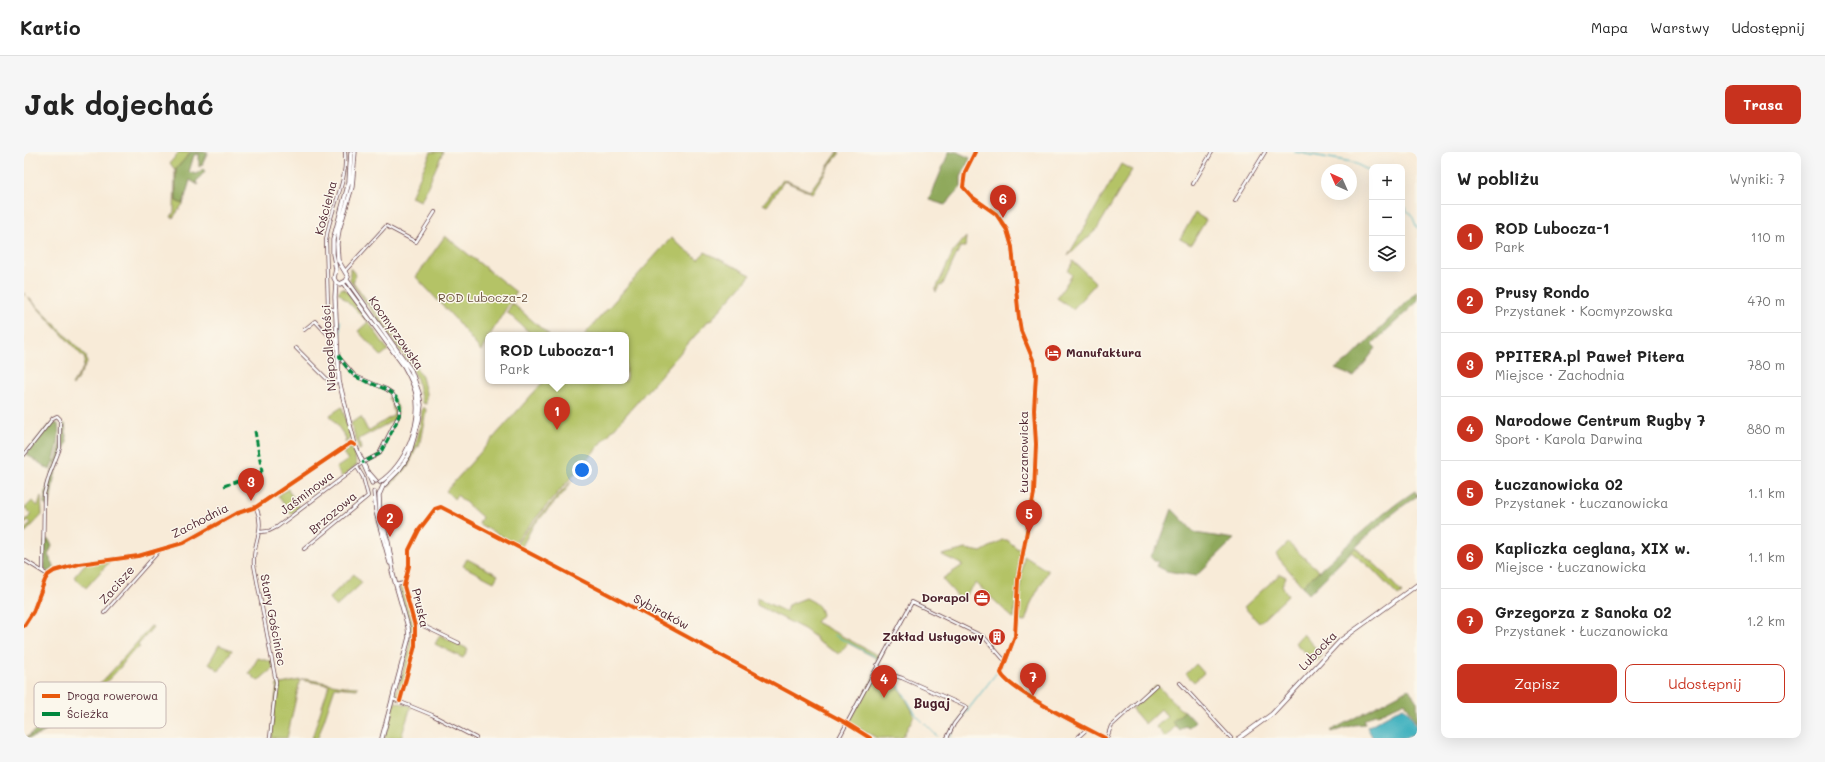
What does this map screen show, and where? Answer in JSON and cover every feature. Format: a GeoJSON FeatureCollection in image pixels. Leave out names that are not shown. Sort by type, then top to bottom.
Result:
{"type":"FeatureCollection","features":[{"type":"Feature","properties":{"kind":"street","name":"Kościelna"},"geometry":{"type":"LineString","coordinates":[[337,310],[331,309],[328,306],[326,241],[327,231],[344,176],[345,152]]}},
{"type":"Feature","properties":{"kind":"street"},"geometry":{"type":"LineString","coordinates":[[351,152],[349,182],[333,240],[336,272],[334,276],[340,283],[347,280],[347,275],[338,260],[337,244],[339,230],[352,187],[355,152]]}},
{"type":"Feature","properties":{"kind":"street","name":"Łuczanowicka"},"geometry":{"type":"LineString","coordinates":[[975,152],[965,172],[963,187],[972,197],[996,214],[1007,230],[1012,247],[1018,319],[1021,331],[1034,362],[1036,374],[1034,410],[1036,444],[1034,493],[1018,580],[1015,636],[1001,671],[1006,680],[1049,709],[1106,738]]}},
{"type":"Feature","properties":{"kind":"street"},"geometry":{"type":"LineString","coordinates":[[1193,184],[1212,152]]}},
{"type":"Feature","properties":{"kind":"street"},"geometry":{"type":"LineString","coordinates":[[1235,201],[1265,152]]}},
{"type":"Feature","properties":{"kind":"street"},"geometry":{"type":"LineString","coordinates":[[336,272],[344,271],[386,226],[416,242],[435,212]]}},
{"type":"Feature","properties":{"kind":"street","name":"Kocmyrzowska"},"geometry":{"type":"LineString","coordinates":[[347,280],[411,370],[419,393],[421,406],[419,420],[409,455],[399,470],[383,486],[380,492]]}},
{"type":"Feature","properties":{"kind":"street","name":"Niepodległości"},"geometry":{"type":"LineString","coordinates":[[340,283],[336,293],[339,381],[354,444],[366,470],[376,482],[383,486]]}},
{"type":"Feature","properties":{"kind":"street","name":"Kocmyrzowska"},"geometry":{"type":"LineString","coordinates":[[340,283],[404,366],[412,380],[416,396],[415,421],[405,453],[395,470],[376,482]]}},
{"type":"Feature","properties":{"kind":"street"},"geometry":{"type":"LineString","coordinates":[[304,330],[315,321],[331,338],[337,340]]}},
{"type":"Feature","properties":{"kind":"street"},"geometry":{"type":"LineString","coordinates":[[296,348],[332,384],[339,381]]}},
{"type":"Feature","properties":{"kind":"street","name":"Jaśminowa"},"geometry":{"type":"LineString","coordinates":[[260,532],[270,531],[277,527],[362,463],[379,454],[399,415],[399,405],[394,395],[388,390],[355,376],[338,356]]}},
{"type":"Feature","properties":{"kind":"street"},"geometry":{"type":"LineString","coordinates":[[24,455],[53,418],[57,416],[60,418],[60,448],[48,476],[44,494],[43,571]]}},
{"type":"Feature","properties":{"kind":"street","name":"Zachodnia"},"geometry":{"type":"LineString","coordinates":[[48,576],[54,571],[79,564],[138,556],[183,543],[235,514],[256,507],[346,446],[351,443],[354,444]]}},
{"type":"Feature","properties":{"kind":"street","name":"Brzozowa"},"geometry":{"type":"LineString","coordinates":[[304,550],[368,496],[363,477],[357,467]]}},
{"type":"Feature","properties":{"kind":"street"},"geometry":{"type":"LineString","coordinates":[[376,482],[371,488],[374,492],[376,512],[393,572]]}},
{"type":"Feature","properties":{"kind":"street"},"geometry":{"type":"LineString","coordinates":[[374,492],[380,492],[380,514],[385,530],[396,585],[408,627],[409,637],[382,738]]}},
{"type":"Feature","properties":{"kind":"street","name":"Stary Gościniec"},"geometry":{"type":"LineString","coordinates":[[256,507],[260,532],[254,558],[276,682],[270,737]]}},
{"type":"Feature","properties":{"kind":"street","name":"Pruska"},"geometry":{"type":"LineString","coordinates":[[400,701],[415,646],[413,621],[404,583],[409,566],[409,550],[412,542],[435,509],[441,507]]}},
{"type":"Feature","properties":{"kind":"street","name":"Sybiraków"},"geometry":{"type":"LineString","coordinates":[[441,507],[623,602],[846,723],[870,738]]}},
{"type":"Feature","properties":{"kind":"street","name":"Zacisze"},"geometry":{"type":"LineString","coordinates":[[104,614],[159,551]]}},
{"type":"Feature","properties":{"kind":"street"},"geometry":{"type":"LineString","coordinates":[[24,560],[43,571],[48,576],[33,612],[24,626]]}},
{"type":"Feature","properties":{"kind":"street"},"geometry":{"type":"LineString","coordinates":[[396,585],[404,583]]}},
{"type":"Feature","properties":{"kind":"street","name":"Lubocka"},"geometry":{"type":"LineString","coordinates":[[1239,738],[1272,714],[1341,640],[1417,585]]}},
{"type":"Feature","properties":{"kind":"street"},"geometry":{"type":"LineString","coordinates":[[839,738],[912,602],[984,637],[1005,661]]}},
{"type":"Feature","properties":{"kind":"street"},"geometry":{"type":"LineString","coordinates":[[413,621],[459,643]]}},
{"type":"Feature","properties":{"kind":"street"},"geometry":{"type":"LineString","coordinates":[[877,665],[889,674],[902,678],[967,708],[954,724],[947,738]]}},
{"type":"Feature","properties":{"kind":"street"},"geometry":{"type":"LineString","coordinates":[[1180,683],[1231,738]]}},
{"type":"Feature","properties":{"kind":"street"},"geometry":{"type":"LineString","coordinates":[[1106,738],[1111,726],[1156,685]]}},
{"type":"Feature","properties":{"kind":"street"},"geometry":{"type":"LineString","coordinates":[[393,699],[476,738]]}},
{"type":"Feature","properties":{"kind":"street"},"geometry":{"type":"LineString","coordinates":[[1077,738],[1087,729]]}},
{"type":"Feature","properties":{"kind":"green space"},"geometry":{"type":"Polygon","coordinates":[[[179,152],[191,152],[176,169],[176,201],[183,204],[173,218],[171,217],[174,212],[175,170],[170,163],[179,152]]]}},
{"type":"Feature","properties":{"kind":"green space"},"geometry":{"type":"Polygon","coordinates":[[[191,152],[208,152],[202,165],[199,167],[199,154],[194,155],[189,172],[196,174],[203,169],[205,171],[196,182],[198,185],[190,180],[183,204],[176,201],[176,169],[191,152]]]}},
{"type":"Feature","properties":{"kind":"green space"},"geometry":{"type":"Polygon","coordinates":[[[431,152],[443,152],[421,201],[411,197],[431,152]]]}},
{"type":"Feature","properties":{"kind":"green space"},"geometry":{"type":"Polygon","coordinates":[[[838,152],[840,153],[829,166],[812,193],[784,181],[767,206],[763,204],[782,179],[810,191],[838,152]]]}},
{"type":"Feature","properties":{"kind":"green space"},"geometry":{"type":"Polygon","coordinates":[[[949,152],[957,152],[970,158],[961,177],[961,187],[945,205],[929,200],[949,152]]]}},
{"type":"Feature","properties":{"kind":"green space"},"geometry":{"type":"Polygon","coordinates":[[[1121,164],[1132,170],[1097,229],[1068,256],[1121,164]]]}},
{"type":"Feature","properties":{"kind":"green space"},"geometry":{"type":"Polygon","coordinates":[[[1195,213],[1206,220],[1191,245],[1180,239],[1195,213]]]}},
{"type":"Feature","properties":{"kind":"green space","name":"ROD Lubocza-2"},"geometry":{"type":"Polygon","coordinates":[[[445,236],[516,292],[492,332],[485,332],[485,344],[481,351],[456,320],[416,277],[445,236]]]}},
{"type":"Feature","properties":{"kind":"green space"},"geometry":{"type":"Polygon","coordinates":[[[966,237],[965,247],[960,247],[942,286],[940,285],[936,292],[935,291],[953,252],[966,237]]]}},
{"type":"Feature","properties":{"kind":"green space"},"geometry":{"type":"Polygon","coordinates":[[[671,238],[698,259],[705,252],[751,275],[710,321],[708,321],[514,543],[479,524],[482,517],[457,495],[454,499],[446,491],[541,384],[629,384],[629,332],[587,332],[671,238]]]}},
{"type":"Feature","properties":{"kind":"green space"},"geometry":{"type":"Polygon","coordinates":[[[1073,261],[1096,283],[1073,309],[1057,298],[1072,275],[1068,271],[1073,261]]]}},
{"type":"Feature","properties":{"kind":"green space"},"geometry":{"type":"Polygon","coordinates":[[[350,268],[356,275],[353,282],[412,361],[422,377],[426,393],[426,404],[422,403],[417,379],[411,365],[350,281],[350,268]]]}},
{"type":"Feature","properties":{"kind":"green space"},"geometry":{"type":"Polygon","coordinates":[[[342,288],[347,291],[388,350],[381,356],[358,331],[368,322],[338,292],[342,288]]]}},
{"type":"Feature","properties":{"kind":"green space"},"geometry":{"type":"Polygon","coordinates":[[[1417,291],[1417,302],[1372,344],[1376,348],[1354,377],[1335,369],[1350,359],[1417,291]]]}},
{"type":"Feature","properties":{"kind":"green space"},"geometry":{"type":"Polygon","coordinates":[[[24,293],[86,356],[87,363],[73,386],[72,385],[83,368],[85,359],[24,293]]]}},
{"type":"Feature","properties":{"kind":"green space"},"geometry":{"type":"Polygon","coordinates":[[[512,303],[546,332],[529,332],[507,312],[512,303]]]}},
{"type":"Feature","properties":{"kind":"green space"},"geometry":{"type":"Polygon","coordinates":[[[392,396],[398,408],[396,419],[359,439],[361,449],[359,450],[351,423],[361,417],[368,431],[394,415],[392,403],[389,398],[392,396]]]}},
{"type":"Feature","properties":{"kind":"green space"},"geometry":{"type":"Polygon","coordinates":[[[342,407],[351,438],[345,443],[346,438],[330,415],[342,407]]]}},
{"type":"Feature","properties":{"kind":"green space"},"geometry":{"type":"Polygon","coordinates":[[[422,408],[425,408],[426,410],[419,447],[417,446],[408,467],[388,487],[387,486],[402,469],[412,451],[419,431],[422,408]]]}},
{"type":"Feature","properties":{"kind":"green space"},"geometry":{"type":"Polygon","coordinates":[[[56,423],[58,424],[59,430],[58,442],[50,470],[26,454],[47,427],[56,423]]]}},
{"type":"Feature","properties":{"kind":"green space"},"geometry":{"type":"Polygon","coordinates":[[[63,424],[65,424],[67,442],[54,478],[50,505],[47,506],[44,504],[48,483],[61,444],[63,424]]]}},
{"type":"Feature","properties":{"kind":"green space"},"geometry":{"type":"Polygon","coordinates":[[[352,447],[357,465],[342,477],[336,468],[348,460],[343,453],[352,447]]]}},
{"type":"Feature","properties":{"kind":"green space"},"geometry":{"type":"Polygon","coordinates":[[[573,479],[565,491],[533,526],[521,548],[516,545],[522,536],[573,479]]]}},
{"type":"Feature","properties":{"kind":"green space"},"geometry":{"type":"Polygon","coordinates":[[[288,489],[299,508],[291,514],[278,496],[288,489]]]}},
{"type":"Feature","properties":{"kind":"green space"},"geometry":{"type":"Polygon","coordinates":[[[1415,491],[1417,496],[1374,530],[1309,594],[1302,586],[1371,524],[1415,491]]]}},
{"type":"Feature","properties":{"kind":"green space"},"geometry":{"type":"Polygon","coordinates":[[[41,496],[42,515],[24,534],[24,531],[31,523],[29,521],[24,524],[24,522],[32,514],[25,508],[32,501],[38,506],[41,496]]]}},
{"type":"Feature","properties":{"kind":"green space"},"geometry":{"type":"Polygon","coordinates":[[[1172,509],[1195,533],[1234,539],[1196,576],[1167,571],[1156,566],[1158,562],[1150,557],[1159,544],[1172,509]]]}},
{"type":"Feature","properties":{"kind":"green space"},"geometry":{"type":"Polygon","coordinates":[[[45,540],[49,540],[52,546],[48,555],[55,568],[47,572],[44,569],[45,540]]]}},
{"type":"Feature","properties":{"kind":"green space"},"geometry":{"type":"Polygon","coordinates":[[[1002,540],[1007,540],[1018,549],[1021,547],[1014,619],[976,583],[961,600],[942,579],[963,565],[942,555],[966,549],[981,552],[1002,540]]]}},
{"type":"Feature","properties":{"kind":"green space"},"geometry":{"type":"Polygon","coordinates":[[[1288,543],[1319,571],[1302,586],[1276,555],[1288,543]]]}},
{"type":"Feature","properties":{"kind":"green space"},"geometry":{"type":"Polygon","coordinates":[[[1355,547],[1378,567],[1402,593],[1398,596],[1371,568],[1350,551],[1355,547]]]}},
{"type":"Feature","properties":{"kind":"green space"},"geometry":{"type":"Polygon","coordinates":[[[1024,556],[1048,571],[1031,603],[1025,622],[1018,621],[1024,556]]]}},
{"type":"Feature","properties":{"kind":"green space"},"geometry":{"type":"Polygon","coordinates":[[[467,559],[498,575],[494,582],[463,566],[467,559]]]}},
{"type":"Feature","properties":{"kind":"green space"},"geometry":{"type":"Polygon","coordinates":[[[111,560],[86,588],[74,577],[85,564],[111,560]]]}},
{"type":"Feature","properties":{"kind":"green space"},"geometry":{"type":"Polygon","coordinates":[[[354,574],[362,583],[336,607],[329,598],[354,574]]]}},
{"type":"Feature","properties":{"kind":"green space"},"geometry":{"type":"Polygon","coordinates":[[[1280,574],[1286,577],[1282,585],[1288,596],[1259,623],[1244,607],[1280,574]]]}},
{"type":"Feature","properties":{"kind":"green space"},"geometry":{"type":"Polygon","coordinates":[[[402,586],[414,625],[414,650],[400,699],[398,699],[395,697],[406,663],[410,637],[408,619],[399,587],[402,586]]]}},
{"type":"Feature","properties":{"kind":"green space"},"geometry":{"type":"Polygon","coordinates":[[[757,598],[786,612],[788,605],[806,598],[815,603],[820,609],[822,615],[816,622],[877,655],[885,650],[877,663],[876,658],[848,643],[839,654],[818,642],[815,637],[804,629],[757,605],[757,598]]]}},
{"type":"Feature","properties":{"kind":"green space"},"geometry":{"type":"Polygon","coordinates":[[[151,626],[153,627],[138,645],[140,647],[130,654],[118,670],[106,682],[101,682],[151,626]]]}},
{"type":"Feature","properties":{"kind":"green space"},"geometry":{"type":"Polygon","coordinates":[[[1303,634],[1322,655],[1318,661],[1314,661],[1295,643],[1303,634]]]}},
{"type":"Feature","properties":{"kind":"green space"},"geometry":{"type":"Polygon","coordinates":[[[440,635],[468,649],[463,658],[435,644],[440,635]]]}},
{"type":"Feature","properties":{"kind":"green space"},"geometry":{"type":"Polygon","coordinates":[[[219,645],[232,650],[219,671],[209,663],[219,645]]]}},
{"type":"Feature","properties":{"kind":"green space"},"geometry":{"type":"Polygon","coordinates":[[[258,658],[272,662],[273,668],[258,681],[249,673],[258,658]]]}},
{"type":"Feature","properties":{"kind":"green space"},"geometry":{"type":"Polygon","coordinates":[[[1196,664],[1204,673],[1194,682],[1186,674],[1196,664]]]}},
{"type":"Feature","properties":{"kind":"green space"},"geometry":{"type":"Polygon","coordinates":[[[877,671],[895,681],[912,710],[914,716],[902,738],[877,738],[851,724],[850,720],[877,671]]]}},
{"type":"Feature","properties":{"kind":"green space"},"geometry":{"type":"Polygon","coordinates":[[[305,679],[343,686],[358,687],[357,689],[335,687],[318,738],[312,738],[329,685],[301,680],[305,679]]]}},
{"type":"Feature","properties":{"kind":"green space"},"geometry":{"type":"Polygon","coordinates":[[[300,680],[287,738],[271,738],[277,685],[300,680]]]}},
{"type":"Feature","properties":{"kind":"green space"},"geometry":{"type":"Polygon","coordinates":[[[1157,685],[1180,709],[1185,711],[1173,721],[1176,726],[1165,737],[1156,727],[1167,716],[1161,709],[1145,724],[1132,709],[1157,685]]]}},
{"type":"Feature","properties":{"kind":"green space"},"geometry":{"type":"Polygon","coordinates":[[[1409,689],[1417,702],[1417,724],[1405,702],[1378,714],[1374,714],[1364,720],[1365,724],[1354,725],[1332,732],[1330,731],[1409,689]]]}},
{"type":"Feature","properties":{"kind":"green space"},"geometry":{"type":"Polygon","coordinates":[[[396,702],[411,706],[401,738],[384,738],[394,703],[396,702]]]}},
{"type":"Feature","properties":{"kind":"green space"},"geometry":{"type":"Polygon","coordinates":[[[1185,711],[1195,722],[1189,728],[1185,726],[1180,730],[1172,722],[1185,711]]]}},
{"type":"Feature","properties":{"kind":"green space"},"geometry":{"type":"Polygon","coordinates":[[[38,728],[51,728],[38,735],[26,738],[38,728]]]}},
{"type":"Feature","properties":{"kind":"water"},"geometry":{"type":"Polygon","coordinates":[[[1403,707],[1408,711],[1412,718],[1417,732],[1406,738],[1373,738],[1367,727],[1403,707]]]}},
{"type":"Feature","properties":{"kind":"waterway"},"geometry":{"type":"LineString","coordinates":[[1295,152],[1352,162],[1369,170]]}},
{"type":"Feature","properties":{"kind":"waterway"},"geometry":{"type":"LineString","coordinates":[[1405,208],[1413,218],[1417,228]]}},
{"type":"Feature","properties":{"kind":"waterway"},"geometry":{"type":"LineString","coordinates":[[340,321],[340,337]]}},
{"type":"Feature","properties":{"kind":"waterway"},"geometry":{"type":"LineString","coordinates":[[1021,555],[1024,536]]}},
{"type":"Feature","properties":{"kind":"waterway"},"geometry":{"type":"LineString","coordinates":[[834,635],[879,659]]}},
{"type":"Feature","properties":{"kind":"waterway"},"geometry":{"type":"LineString","coordinates":[[960,720],[998,671],[1003,661]]}},
{"type":"Feature","properties":{"kind":"waterway"},"geometry":{"type":"LineString","coordinates":[[894,677],[916,715],[937,736]]}},
{"type":"Feature","properties":{"kind":"waterway"},"geometry":{"type":"LineString","coordinates":[[955,726],[959,722]]}},
{"type":"Feature","properties":{"kind":"waterway"},"geometry":{"type":"LineString","coordinates":[[950,737],[953,729]]}},
{"type":"Feature","properties":{"kind":"marked path"},"geometry":{"type":"LineString","coordinates":[[338,356],[355,376],[392,393],[400,406],[397,420],[381,452],[362,463]]}},
{"type":"Feature","properties":{"kind":"marked path"},"geometry":{"type":"LineString","coordinates":[[255,431],[262,472]]}},
{"type":"Feature","properties":{"kind":"marked path"},"geometry":{"type":"LineString","coordinates":[[224,486],[262,472]]}},
{"type":"Feature","properties":{"kind":"cycle path"},"geometry":{"type":"LineString","coordinates":[[975,152],[965,172],[963,187],[972,197],[996,214],[1007,230],[1012,247],[1021,331],[1034,362],[1036,374],[1034,410],[1036,444],[1034,493],[1018,580],[1015,636],[1001,673],[1018,689],[1032,698],[1066,718],[1105,738]]}},
{"type":"Feature","properties":{"kind":"cycle path"},"geometry":{"type":"LineString","coordinates":[[24,626],[33,612],[45,580],[48,575],[54,571],[79,564],[138,556],[183,543],[235,514],[256,507],[346,446],[351,443],[355,445]]}},
{"type":"Feature","properties":{"kind":"cycle path"},"geometry":{"type":"LineString","coordinates":[[400,701],[415,646],[415,626],[404,586],[409,566],[409,550],[419,530],[435,509],[441,507],[623,602],[846,723],[870,738]]}},
{"type":"Feature","properties":{"kind":"place","name":"Kapliczka ceglana, XIX w."},"geometry":{"type":"Point","coordinates":[1003,218]}},
{"type":"Feature","properties":{"kind":"place","name":"Manufaktura"},"geometry":{"type":"Point","coordinates":[1053,353]}},
{"type":"Feature","properties":{"kind":"place","name":"ROD Lubocza-1"},"geometry":{"type":"Point","coordinates":[557,430]}},
{"type":"Feature","properties":{"kind":"place","name":"PPITERA.pl Paweł Pitera"},"geometry":{"type":"Point","coordinates":[251,501]}},
{"type":"Feature","properties":{"kind":"place","name":"Łuczanowicka 02"},"geometry":{"type":"Point","coordinates":[1029,533]}},
{"type":"Feature","properties":{"kind":"place","name":"Prusy Rondo"},"geometry":{"type":"Point","coordinates":[390,537]}},
{"type":"Feature","properties":{"kind":"place","name":"Dorapol"},"geometry":{"type":"Point","coordinates":[982,598]}},
{"type":"Feature","properties":{"kind":"place","name":"Zakład Usługowy"},"geometry":{"type":"Point","coordinates":[997,637]}},
{"type":"Feature","properties":{"kind":"place","name":"Grzegorza z Sanoka 02"},"geometry":{"type":"Point","coordinates":[1033,696]}},
{"type":"Feature","properties":{"kind":"place","name":"Narodowe Centrum Rugby 7"},"geometry":{"type":"Point","coordinates":[884,698]}},
{"type":"Feature","properties":{"kind":"district","name":"Bugaj"},"geometry":{"type":"Point","coordinates":[932,703]}}]}
